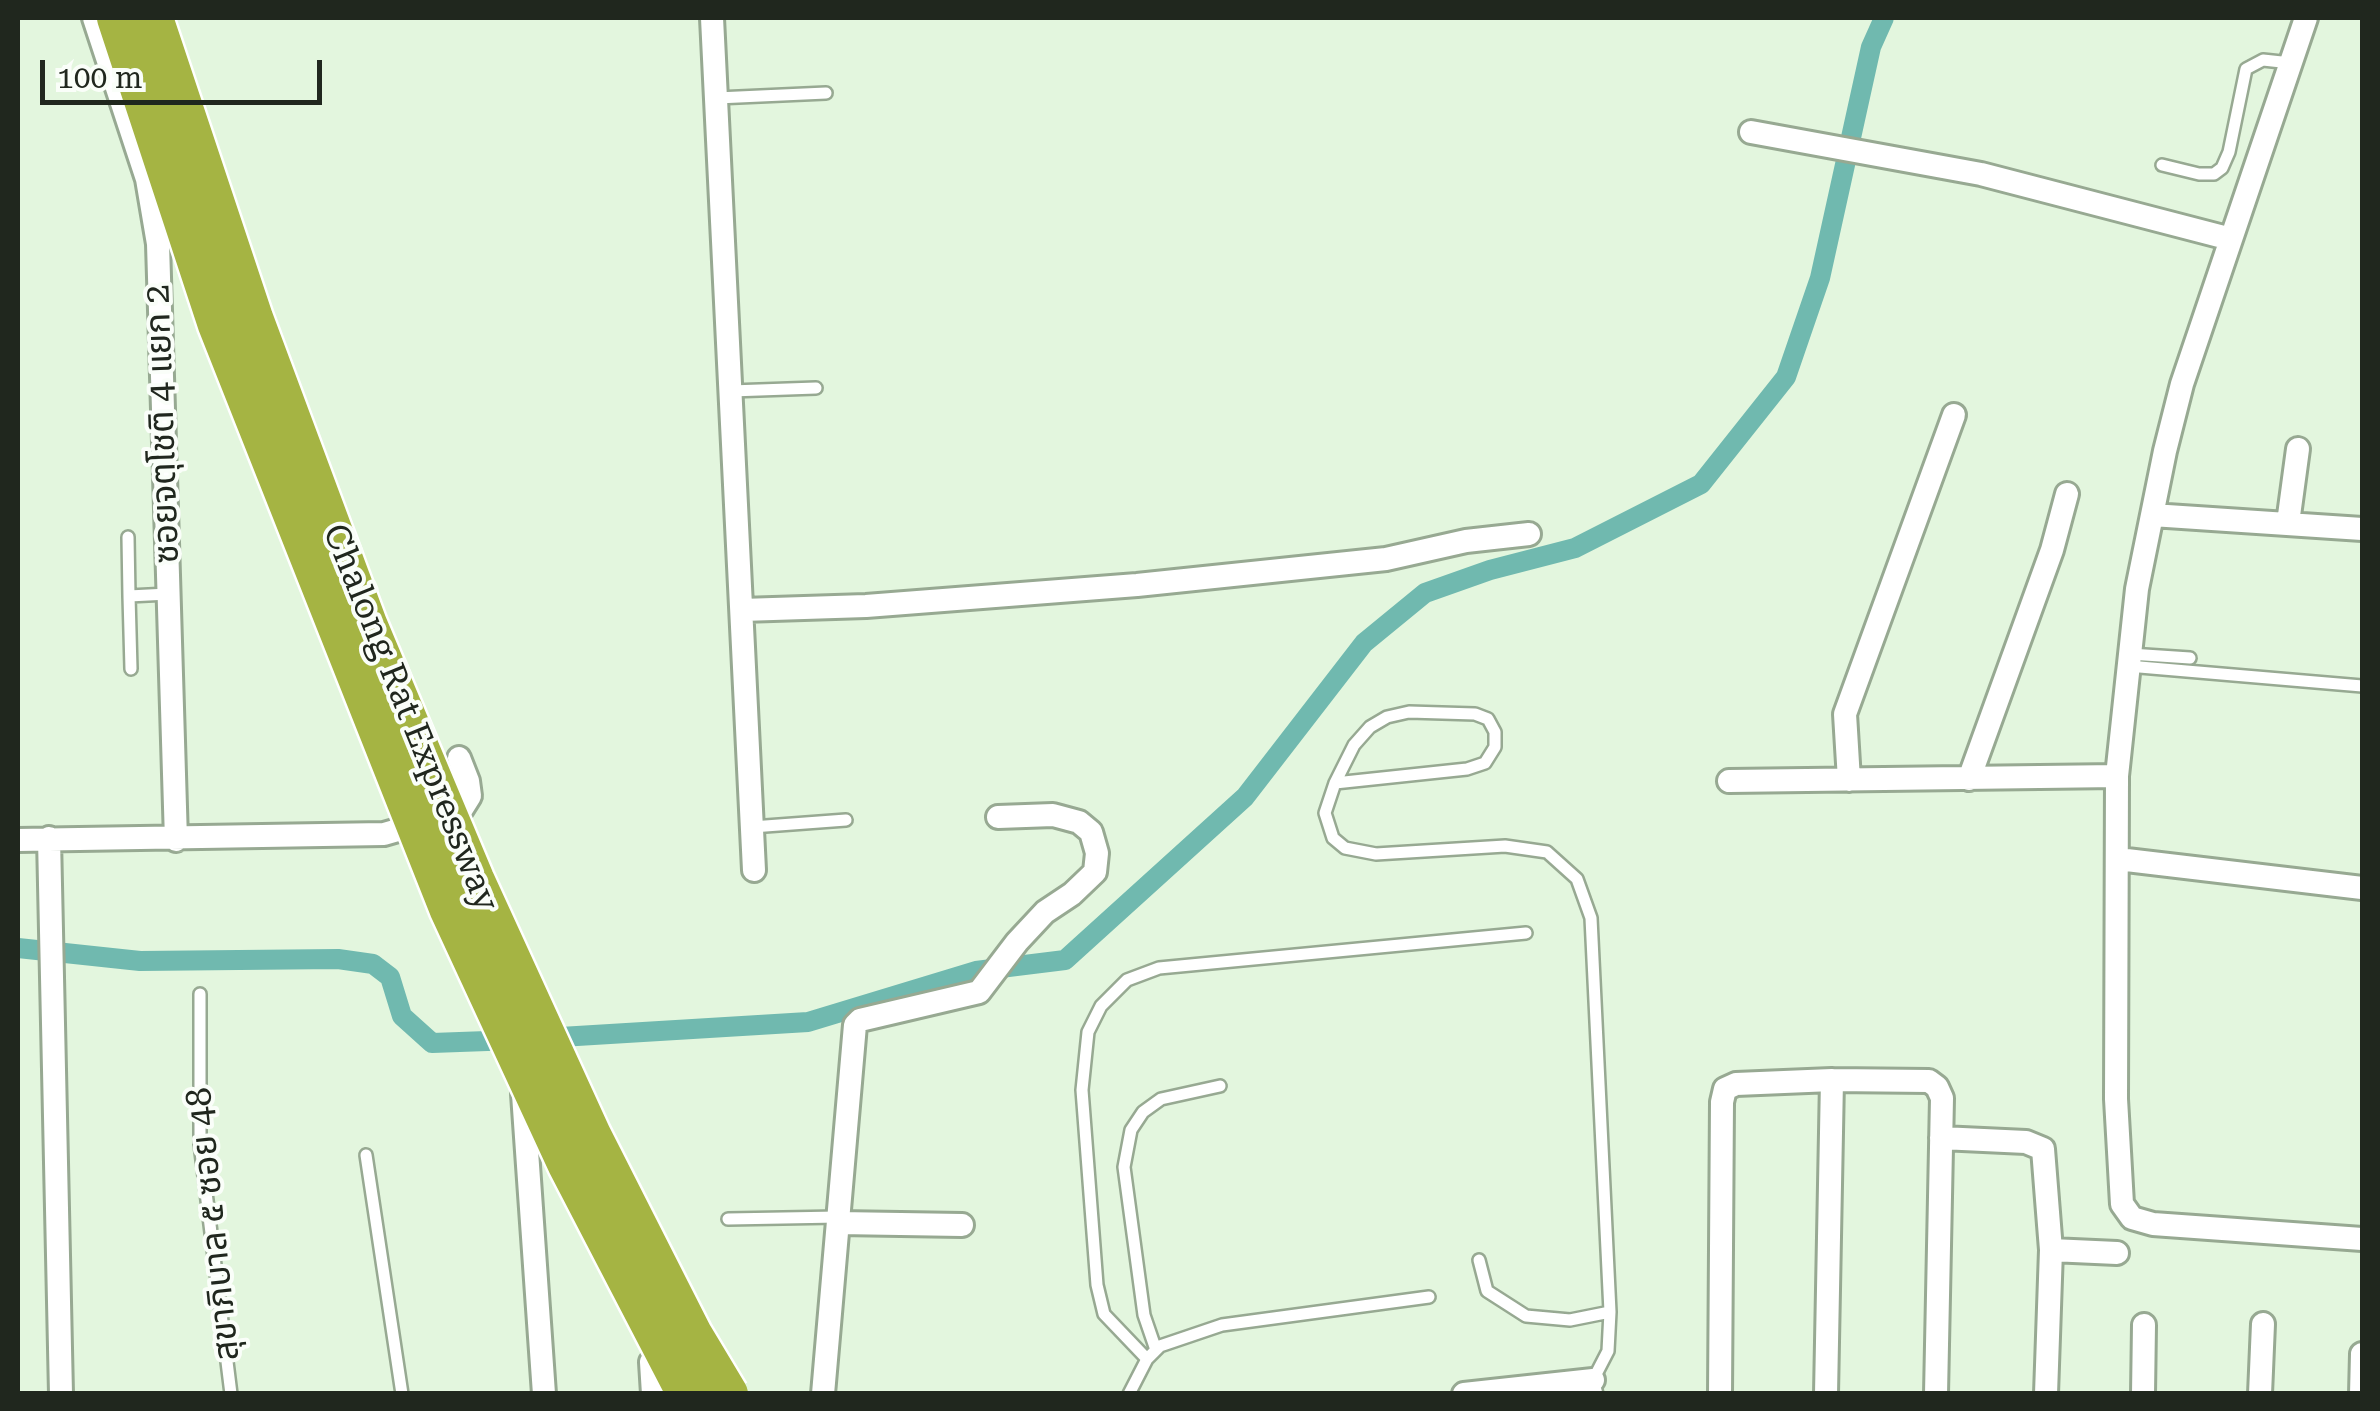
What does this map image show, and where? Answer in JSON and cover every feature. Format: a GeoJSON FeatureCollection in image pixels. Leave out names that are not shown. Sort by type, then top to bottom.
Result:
{"type":"FeatureCollection","features":[{"type":"Feature","properties":{"kind":"highway","name":"Chalong Rat Expressway"},"geometry":{"type":"LineString","coordinates":[[118,18],[218,325],[449,908],[568,1164],[687,1394]]}},
{"type":"Feature","properties":{"kind":"highway","name":"Chalong Rat Expressway"},"geometry":{"type":"LineString","coordinates":[[154,18],[253,318],[367,624],[474,878],[591,1135],[692,1334],[728,1394]]}},
{"type":"Feature","properties":{"kind":"street","name":"ซอยจตุโชติ 4 แยก 2"},"geometry":{"type":"LineString","coordinates":[[94,18],[146,178],[158,244],[176,840]]}},
{"type":"Feature","properties":{"kind":"street"},"geometry":{"type":"LineString","coordinates":[[712,18],[754,870]]}},
{"type":"Feature","properties":{"kind":"street"},"geometry":{"type":"LineString","coordinates":[[2306,18],[2182,384],[2137,589],[2117,776],[2116,1099],[2122,1204],[2132,1218],[2153,1224],[2362,1239]]}},
{"type":"Feature","properties":{"kind":"street"},"geometry":{"type":"LineString","coordinates":[[1751,132],[1981,174],[2231,239]]}},
{"type":"Feature","properties":{"kind":"street"},"geometry":{"type":"LineString","coordinates":[[1848,780],[1845,714],[1954,414]]}},
{"type":"Feature","properties":{"kind":"street"},"geometry":{"type":"LineString","coordinates":[[2288,523],[2298,449]]}},
{"type":"Feature","properties":{"kind":"street"},"geometry":{"type":"LineString","coordinates":[[1969,779],[2052,550],[2067,494]]}},
{"type":"Feature","properties":{"kind":"street"},"geometry":{"type":"LineString","coordinates":[[2152,515],[2362,529]]}},
{"type":"Feature","properties":{"kind":"street"},"geometry":{"type":"LineString","coordinates":[[742,610],[866,606],[1157,583],[1386,559],[1466,541],[1530,534]]}},
{"type":"Feature","properties":{"kind":"street"},"geometry":{"type":"LineString","coordinates":[[18,840],[384,834],[460,812],[467,805],[468,781],[460,758]]}},
{"type":"Feature","properties":{"kind":"street"},"geometry":{"type":"LineString","coordinates":[[1729,781],[2117,776]]}},
{"type":"Feature","properties":{"kind":"street"},"geometry":{"type":"LineString","coordinates":[[823,1394],[855,1025],[860,1020],[980,992],[1044,912],[1095,872],[1097,853],[1091,832],[1080,822],[1054,815],[998,817]]}},
{"type":"Feature","properties":{"kind":"street"},"geometry":{"type":"LineString","coordinates":[[49,838],[60,1394]]}},
{"type":"Feature","properties":{"kind":"street"},"geometry":{"type":"LineString","coordinates":[[2118,859],[2362,888]]}},
{"type":"Feature","properties":{"kind":"street"},"geometry":{"type":"LineString","coordinates":[[1826,1394],[1832,1080]]}},
{"type":"Feature","properties":{"kind":"street"},"geometry":{"type":"LineString","coordinates":[[1720,1394],[1725,1090],[1736,1084],[1832,1080],[1929,1081],[1942,1098],[1936,1394]]}},
{"type":"Feature","properties":{"kind":"street"},"geometry":{"type":"LineString","coordinates":[[523,1094],[544,1394]]}},
{"type":"Feature","properties":{"kind":"street"},"geometry":{"type":"LineString","coordinates":[[1941,1138],[2026,1142],[2043,1149],[2051,1250],[2046,1394]]}},
{"type":"Feature","properties":{"kind":"street"},"geometry":{"type":"LineString","coordinates":[[839,1220],[962,1225]]}},
{"type":"Feature","properties":{"kind":"street"},"geometry":{"type":"LineString","coordinates":[[2051,1250],[2116,1253]]}},
{"type":"Feature","properties":{"kind":"street"},"geometry":{"type":"LineString","coordinates":[[2142,1394],[2144,1324]]}},
{"type":"Feature","properties":{"kind":"street"},"geometry":{"type":"LineString","coordinates":[[2260,1394],[2263,1324]]}},
{"type":"Feature","properties":{"kind":"street"},"geometry":{"type":"LineString","coordinates":[[2361,1394],[2362,1354]]}},
{"type":"Feature","properties":{"kind":"street"},"geometry":{"type":"LineString","coordinates":[[652,1362],[653,1394]]}},
{"type":"Feature","properties":{"kind":"street"},"geometry":{"type":"LineString","coordinates":[[1464,1394],[1595,1387]]}},
{"type":"Feature","properties":{"kind":"lane"},"geometry":{"type":"LineString","coordinates":[[2162,165],[2199,174],[2214,174],[2222,168],[2229,152],[2246,69],[2263,60],[2291,62]]}},
{"type":"Feature","properties":{"kind":"lane"},"geometry":{"type":"LineString","coordinates":[[716,98],[826,94]]}},
{"type":"Feature","properties":{"kind":"lane"},"geometry":{"type":"LineString","coordinates":[[731,391],[816,388]]}},
{"type":"Feature","properties":{"kind":"lane"},"geometry":{"type":"LineString","coordinates":[[128,538],[131,669]]}},
{"type":"Feature","properties":{"kind":"lane"},"geometry":{"type":"LineString","coordinates":[[129,596],[168,594]]}},
{"type":"Feature","properties":{"kind":"lane"},"geometry":{"type":"LineString","coordinates":[[2129,659],[2190,658]]}},
{"type":"Feature","properties":{"kind":"lane"},"geometry":{"type":"LineString","coordinates":[[2129,659],[2362,686]]}},
{"type":"Feature","properties":{"kind":"lane"},"geometry":{"type":"LineString","coordinates":[[1335,783],[1466,769],[1484,763],[1495,746],[1494,732],[1488,720],[1475,714],[1409,712],[1387,717],[1370,727],[1354,745],[1335,783],[1325,813],[1333,838],[1345,848],[1376,854],[1506,846],[1548,852],[1577,879],[1591,918],[1610,1312],[1608,1350],[1595,1387]]}},
{"type":"Feature","properties":{"kind":"lane"},"geometry":{"type":"LineString","coordinates":[[752,827],[846,820]]}},
{"type":"Feature","properties":{"kind":"lane"},"geometry":{"type":"LineString","coordinates":[[1151,1355],[1104,1314],[1097,1285],[1082,1090],[1088,1032],[1100,1006],[1127,980],[1159,968],[1526,933]]}},
{"type":"Feature","properties":{"kind":"lane","name":"สุขาภิบาล ๕ ซอย 48"},"geometry":{"type":"LineString","coordinates":[[200,994],[200,1144],[231,1394]]}},
{"type":"Feature","properties":{"kind":"lane"},"geometry":{"type":"LineString","coordinates":[[1151,1355],[1124,1167],[1131,1130],[1142,1112],[1161,1099],[1220,1086]]}},
{"type":"Feature","properties":{"kind":"lane"},"geometry":{"type":"LineString","coordinates":[[366,1155],[402,1394]]}},
{"type":"Feature","properties":{"kind":"lane"},"geometry":{"type":"LineString","coordinates":[[728,1219],[839,1220]]}},
{"type":"Feature","properties":{"kind":"lane"},"geometry":{"type":"LineString","coordinates":[[1479,1260],[1487,1291],[1526,1316],[1570,1320],[1610,1312]]}},
{"type":"Feature","properties":{"kind":"lane"},"geometry":{"type":"LineString","coordinates":[[1129,1394],[1160,1346],[1222,1326],[1430,1297]]}},
{"type":"Feature","properties":{"kind":"waterway"},"geometry":{"type":"LineString","coordinates":[[544,1038],[808,1022],[976,971],[1065,960],[1245,797],[1364,643],[1425,593],[1490,570],[1575,548],[1701,484],[1786,377],[1820,278],[1871,47],[1884,18]]}},
{"type":"Feature","properties":{"kind":"waterway"},"geometry":{"type":"LineString","coordinates":[[18,948],[140,961],[338,959],[373,964],[390,977],[402,1016],[432,1043],[515,1040]]}}]}
